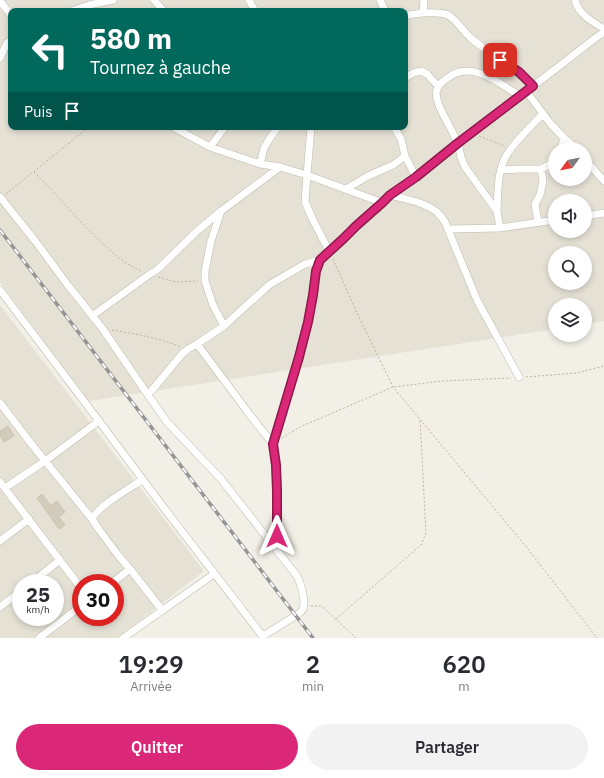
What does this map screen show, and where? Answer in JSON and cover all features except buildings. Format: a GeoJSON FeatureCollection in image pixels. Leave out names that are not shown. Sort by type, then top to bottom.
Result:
{"type":"FeatureCollection","features":[{"type":"Feature","properties":{"kind":"street"},"geometry":{"type":"LineString","coordinates":[[77,8],[88,3],[113,0]]}},
{"type":"Feature","properties":{"kind":"street"},"geometry":{"type":"LineString","coordinates":[[154,0],[161,8]]}},
{"type":"Feature","properties":{"kind":"street"},"geometry":{"type":"LineString","coordinates":[[423,13],[424,0]]}},
{"type":"Feature","properties":{"kind":"street"},"geometry":{"type":"LineString","coordinates":[[575,0],[580,11],[604,29]]}},
{"type":"Feature","properties":{"kind":"street"},"geometry":{"type":"LineString","coordinates":[[0,1],[8,11]]}},
{"type":"Feature","properties":{"kind":"street"},"geometry":{"type":"LineString","coordinates":[[408,16],[423,13],[440,13],[447,15],[456,22],[470,38],[519,72],[533,86]]}},
{"type":"Feature","properties":{"kind":"street"},"geometry":{"type":"LineString","coordinates":[[277,550],[277,491],[276,465],[273,444],[308,322],[316,271],[320,260],[390,195],[416,177],[458,143],[604,32]]}},
{"type":"Feature","properties":{"kind":"street"},"geometry":{"type":"LineString","coordinates":[[0,58],[8,43]]}},
{"type":"Feature","properties":{"kind":"street"},"geometry":{"type":"LineString","coordinates":[[408,74],[421,71],[427,74],[438,86]]}},
{"type":"Feature","properties":{"kind":"street"},"geometry":{"type":"LineString","coordinates":[[497,212],[465,167],[458,143],[438,104],[436,93],[438,86],[446,78],[458,72],[471,71],[483,74],[520,96]]}},
{"type":"Feature","properties":{"kind":"street"},"geometry":{"type":"LineString","coordinates":[[526,91],[543,114],[569,142]]}},
{"type":"Feature","properties":{"kind":"street"},"geometry":{"type":"LineString","coordinates":[[500,228],[497,212],[501,170],[506,156],[543,114]]}},
{"type":"Feature","properties":{"kind":"street"},"geometry":{"type":"LineString","coordinates":[[180,130],[210,147],[260,164],[280,167],[307,175],[382,203]]}},
{"type":"Feature","properties":{"kind":"street"},"geometry":{"type":"LineString","coordinates":[[210,147],[223,130]]}},
{"type":"Feature","properties":{"kind":"street"},"geometry":{"type":"LineString","coordinates":[[260,164],[264,148],[276,130]]}},
{"type":"Feature","properties":{"kind":"street"},"geometry":{"type":"LineString","coordinates":[[311,130],[305,202],[329,251]]}},
{"type":"Feature","properties":{"kind":"street"},"geometry":{"type":"LineString","coordinates":[[396,130],[401,140],[405,156],[416,177]]}},
{"type":"Feature","properties":{"kind":"street"},"geometry":{"type":"LineString","coordinates":[[563,142],[564,138]]}},
{"type":"Feature","properties":{"kind":"street"},"geometry":{"type":"LineString","coordinates":[[346,189],[368,176],[393,165],[405,156]]}},
{"type":"Feature","properties":{"kind":"street"},"geometry":{"type":"LineString","coordinates":[[501,170],[541,169],[548,166]]}},
{"type":"Feature","properties":{"kind":"street"},"geometry":{"type":"LineString","coordinates":[[92,316],[157,270],[221,210],[280,167]]}},
{"type":"Feature","properties":{"kind":"street"},"geometry":{"type":"LineString","coordinates":[[592,167],[604,181]]}},
{"type":"Feature","properties":{"kind":"street"},"geometry":{"type":"LineString","coordinates":[[538,222],[535,204],[540,195],[543,181],[541,169]]}},
{"type":"Feature","properties":{"kind":"street"},"geometry":{"type":"LineString","coordinates":[[390,195],[413,200],[428,206],[438,213],[445,222],[477,300],[519,377]]}},
{"type":"Feature","properties":{"kind":"street"},"geometry":{"type":"LineString","coordinates":[[0,290],[142,480],[263,637],[300,612],[303,609],[303,597],[302,587],[297,576],[221,479],[167,422],[102,328],[1,198]]}},
{"type":"Feature","properties":{"kind":"street"},"geometry":{"type":"LineString","coordinates":[[221,210],[211,242],[204,281],[224,326]]}},
{"type":"Feature","properties":{"kind":"street"},"geometry":{"type":"LineString","coordinates":[[592,215],[604,213]]}},
{"type":"Feature","properties":{"kind":"street"},"geometry":{"type":"LineString","coordinates":[[449,230],[500,228],[548,221]]}},
{"type":"Feature","properties":{"kind":"street"},"geometry":{"type":"LineString","coordinates":[[148,395],[173,364],[188,349],[224,326],[269,285],[305,264],[320,260]]}},
{"type":"Feature","properties":{"kind":"street"},"geometry":{"type":"LineString","coordinates":[[197,344],[273,444]]}},
{"type":"Feature","properties":{"kind":"street"},"geometry":{"type":"LineString","coordinates":[[0,403],[162,610]]}},
{"type":"Feature","properties":{"kind":"street"},"geometry":{"type":"LineString","coordinates":[[6,488],[99,421]]}},
{"type":"Feature","properties":{"kind":"street"},"geometry":{"type":"LineString","coordinates":[[92,519],[104,506],[142,480]]}},
{"type":"Feature","properties":{"kind":"street"},"geometry":{"type":"LineString","coordinates":[[0,482],[72,576]]}},
{"type":"Feature","properties":{"kind":"street"},"geometry":{"type":"LineString","coordinates":[[0,541],[29,519]]}},
{"type":"Feature","properties":{"kind":"street"},"geometry":{"type":"LineString","coordinates":[[42,574],[60,560]]}},
{"type":"Feature","properties":{"kind":"street"},"geometry":{"type":"LineString","coordinates":[[124,574],[130,569]]}},
{"type":"Feature","properties":{"kind":"street"},"geometry":{"type":"LineString","coordinates":[[123,638],[214,574]]}},
{"type":"Feature","properties":{"kind":"street"},"geometry":{"type":"LineString","coordinates":[[0,607],[12,598]]}},
{"type":"Feature","properties":{"kind":"street"},"geometry":{"type":"LineString","coordinates":[[39,638],[72,613]]}},
{"type":"Feature","properties":{"kind":"path"},"geometry":{"type":"LineString","coordinates":[[1,198],[85,130]]}},
{"type":"Feature","properties":{"kind":"path"},"geometry":{"type":"LineString","coordinates":[[471,133],[506,147],[510,151]]}},
{"type":"Feature","properties":{"kind":"path"},"geometry":{"type":"LineString","coordinates":[[34,172],[96,237],[120,259],[135,269],[158,278],[176,282],[204,281]]}},
{"type":"Feature","properties":{"kind":"path"},"geometry":{"type":"LineString","coordinates":[[329,251],[357,314],[393,387],[524,544],[597,638]]}},
{"type":"Feature","properties":{"kind":"path"},"geometry":{"type":"LineString","coordinates":[[102,328],[169,342],[188,349]]}},
{"type":"Feature","properties":{"kind":"path"},"geometry":{"type":"LineString","coordinates":[[273,444],[300,427],[393,387],[442,381],[576,373],[604,367]]}},
{"type":"Feature","properties":{"kind":"path"},"geometry":{"type":"LineString","coordinates":[[336,619],[421,544],[426,533],[420,420]]}},
{"type":"Feature","properties":{"kind":"path"},"geometry":{"type":"LineString","coordinates":[[303,609],[312,606],[321,606],[356,638]]}},
{"type":"Feature","properties":{"kind":"shaded area"},"geometry":{"type":"Polygon","coordinates":[[[0,0],[604,0],[604,321],[592,323],[592,298],[548,298],[548,330],[89,401],[0,282],[0,0]]]}},
{"type":"Feature","properties":{"kind":"shaded area"},"geometry":{"type":"Polygon","coordinates":[[[0,305],[204,571],[117,638],[0,638],[0,305]]]}},
{"type":"Feature","properties":{"kind":"railway"},"geometry":{"type":"LineString","coordinates":[[0,230],[313,638]]}},
{"type":"Feature","properties":{"kind":"route"},"geometry":{"type":"LineString","coordinates":[[277,536],[276,465],[273,444],[308,322],[316,271],[320,260],[390,195],[416,177],[533,86],[519,72],[500,60]]}}]}
